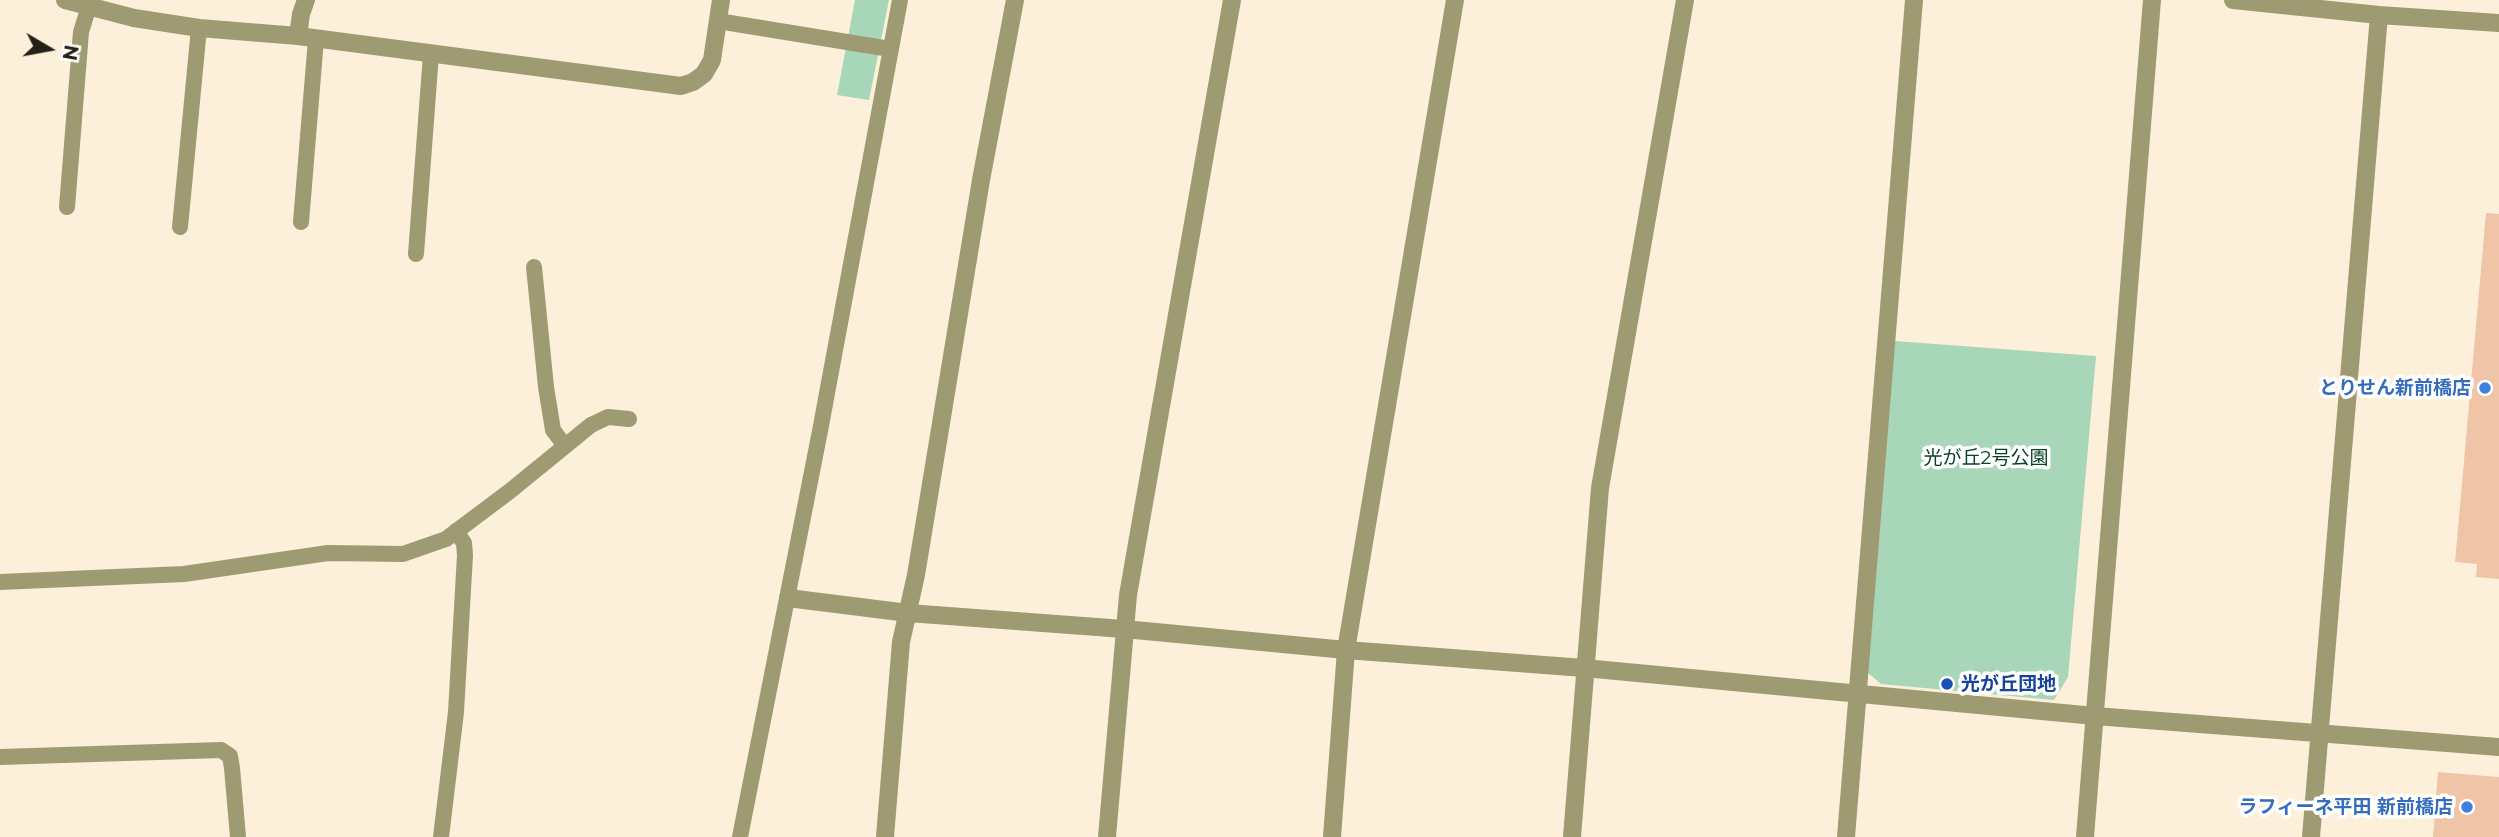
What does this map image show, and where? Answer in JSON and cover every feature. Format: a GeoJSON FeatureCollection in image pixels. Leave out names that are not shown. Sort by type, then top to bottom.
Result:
{"type":"FeatureCollection","features":[{"type":"Feature","properties":{"kind":"street"},"geometry":{"type":"LineString","coordinates":[[65,0],[134,18],[199,28],[317,38],[681,86],[704,74],[712,60],[721,0]]}},
{"type":"Feature","properties":{"kind":"street"},"geometry":{"type":"LineString","coordinates":[[298,36],[306,0]]}},
{"type":"Feature","properties":{"kind":"street"},"geometry":{"type":"LineString","coordinates":[[885,837],[901,642],[1015,0]]}},
{"type":"Feature","properties":{"kind":"street"},"geometry":{"type":"LineString","coordinates":[[1107,837],[1124,629],[1131,581],[1232,0]]}},
{"type":"Feature","properties":{"kind":"street"},"geometry":{"type":"LineString","coordinates":[[1332,837],[1346,650],[1455,0]]}},
{"type":"Feature","properties":{"kind":"street"},"geometry":{"type":"LineString","coordinates":[[1572,837],[1600,488],[1685,0]]}},
{"type":"Feature","properties":{"kind":"street"},"geometry":{"type":"LineString","coordinates":[[1846,837],[1914,0]]}},
{"type":"Feature","properties":{"kind":"street"},"geometry":{"type":"LineString","coordinates":[[2085,837],[2152,0]]}},
{"type":"Feature","properties":{"kind":"street"},"geometry":{"type":"LineString","coordinates":[[2233,0],[2379,15],[2499,23]]}},
{"type":"Feature","properties":{"kind":"street"},"geometry":{"type":"LineString","coordinates":[[2311,837],[2379,15]]}},
{"type":"Feature","properties":{"kind":"street"},"geometry":{"type":"LineString","coordinates":[[788,598],[908,613],[1584,668],[2095,716],[2499,747]]}},
{"type":"Feature","properties":{"kind":"lane"},"geometry":{"type":"LineString","coordinates":[[740,837],[788,598],[900,0]]}},
{"type":"Feature","properties":{"kind":"lane"},"geometry":{"type":"LineString","coordinates":[[67,207],[81,32],[89,6]]}},
{"type":"Feature","properties":{"kind":"lane"},"geometry":{"type":"LineString","coordinates":[[718,21],[890,49]]}},
{"type":"Feature","properties":{"kind":"lane"},"geometry":{"type":"LineString","coordinates":[[180,227],[199,28]]}},
{"type":"Feature","properties":{"kind":"lane"},"geometry":{"type":"LineString","coordinates":[[301,222],[317,38]]}},
{"type":"Feature","properties":{"kind":"lane"},"geometry":{"type":"LineString","coordinates":[[416,254],[431,54]]}},
{"type":"Feature","properties":{"kind":"lane"},"geometry":{"type":"LineString","coordinates":[[534,267],[546,387],[554,430],[565,446]]}},
{"type":"Feature","properties":{"kind":"lane"},"geometry":{"type":"LineString","coordinates":[[0,582],[184,574],[328,553],[403,554],[424,548],[456,531],[591,425],[608,417],[629,419]]}},
{"type":"Feature","properties":{"kind":"lane"},"geometry":{"type":"LineString","coordinates":[[440,837],[456,712],[465,555],[464,543],[456,531]]}},
{"type":"Feature","properties":{"kind":"lane"},"geometry":{"type":"LineString","coordinates":[[0,757],[221,750],[230,756],[237,837]]}},
{"type":"Feature","properties":{"kind":"green space"},"geometry":{"type":"Polygon","coordinates":[[[855,0],[889,0],[869,100],[837,95],[855,0]]]}},
{"type":"Feature","properties":{"kind":"green space","name":"光が丘2号公園"},"geometry":{"type":"Polygon","coordinates":[[[1895,341],[2096,356],[2068,677],[2054,700],[1881,684],[1868,673],[1895,341]]]}},
{"type":"Feature","properties":{"kind":"building","name":"とりせん新前橋店"},"geometry":{"type":"Polygon","coordinates":[[[2486,213],[2499,214],[2499,579],[2476,577],[2477,564],[2455,562],[2486,213]]]}},
{"type":"Feature","properties":{"kind":"building","name":"ラフィーネ平田 新前橋店"},"geometry":{"type":"Polygon","coordinates":[[[2438,772],[2499,777],[2499,837],[2433,837],[2438,772]]]}},
{"type":"Feature","properties":{"kind":"place","name":"とりせん新前橋店"},"geometry":{"type":"Point","coordinates":[2485,388]}},
{"type":"Feature","properties":{"kind":"place","name":"光が丘団地"},"geometry":{"type":"Point","coordinates":[1947,684]}},
{"type":"Feature","properties":{"kind":"place","name":"ラフィーネ平田 新前橋店"},"geometry":{"type":"Point","coordinates":[2467,807]}}]}
